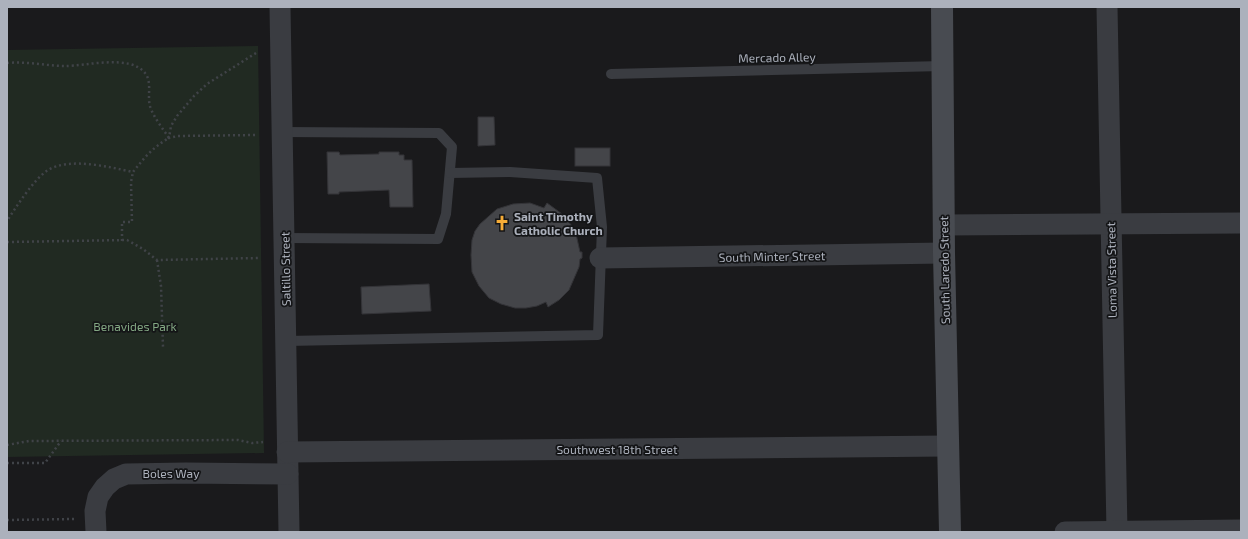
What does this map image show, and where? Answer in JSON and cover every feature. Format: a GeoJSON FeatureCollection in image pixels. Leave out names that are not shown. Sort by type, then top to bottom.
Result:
{"type":"FeatureCollection","features":[{"type":"Feature","properties":{"kind":"street","name":"Saltillo Street"},"geometry":{"type":"LineString","coordinates":[[280,7],[289,532]]}},
{"type":"Feature","properties":{"kind":"street","name":"South Laredo Street"},"geometry":{"type":"LineString","coordinates":[[942,7],[944,253],[950,532]]}},
{"type":"Feature","properties":{"kind":"street","name":"Loma Vista Street"},"geometry":{"type":"LineString","coordinates":[[1107,7],[1117,532]]}},
{"type":"Feature","properties":{"kind":"street"},"geometry":{"type":"LineString","coordinates":[[944,225],[1241,224]]}},
{"type":"Feature","properties":{"kind":"street","name":"South Minter Street"},"geometry":{"type":"LineString","coordinates":[[600,258],[944,253]]}},
{"type":"Feature","properties":{"kind":"street","name":"Southwest 18th Street"},"geometry":{"type":"LineString","coordinates":[[287,452],[947,446]]}},
{"type":"Feature","properties":{"kind":"street","name":"Boles Way"},"geometry":{"type":"LineString","coordinates":[[96,532],[95,511],[98,497],[105,487],[114,479],[126,474],[288,474]]}},
{"type":"Feature","properties":{"kind":"street"},"geometry":{"type":"LineString","coordinates":[[1065,532],[1241,530]]}},
{"type":"Feature","properties":{"kind":"lane","name":"Mercado Alley"},"geometry":{"type":"LineString","coordinates":[[611,74],[943,66]]}},
{"type":"Feature","properties":{"kind":"lane"},"geometry":{"type":"LineString","coordinates":[[282,132],[439,133],[452,147],[446,214],[438,239],[285,238]]}},
{"type":"Feature","properties":{"kind":"lane"},"geometry":{"type":"LineString","coordinates":[[286,341],[598,335],[602,227],[597,178],[510,172],[450,173]]}},
{"type":"Feature","properties":{"kind":"path"},"geometry":{"type":"LineString","coordinates":[[169,138],[171,126],[177,116],[194,96],[207,84],[256,53]]}},
{"type":"Feature","properties":{"kind":"path"},"geometry":{"type":"LineString","coordinates":[[7,63],[20,62],[66,66],[110,62],[139,67],[144,72],[149,82],[150,108],[169,138]]}},
{"type":"Feature","properties":{"kind":"path"},"geometry":{"type":"LineString","coordinates":[[122,240],[122,222],[132,222],[131,182],[133,172],[156,145],[169,138],[178,136],[257,135]]}},
{"type":"Feature","properties":{"kind":"path"},"geometry":{"type":"LineString","coordinates":[[7,221],[39,178],[48,170],[56,167],[77,164],[92,164],[133,172]]}},
{"type":"Feature","properties":{"kind":"path"},"geometry":{"type":"LineString","coordinates":[[7,242],[127,240],[157,260],[260,258]]}},
{"type":"Feature","properties":{"kind":"path"},"geometry":{"type":"LineString","coordinates":[[157,260],[160,286],[163,347]]}},
{"type":"Feature","properties":{"kind":"path"},"geometry":{"type":"LineString","coordinates":[[7,445],[29,441],[238,440],[252,443],[263,442]]}},
{"type":"Feature","properties":{"kind":"path"},"geometry":{"type":"LineString","coordinates":[[7,463],[45,463],[61,441]]}},
{"type":"Feature","properties":{"kind":"path"},"geometry":{"type":"LineString","coordinates":[[7,520],[81,519]]}},
{"type":"Feature","properties":{"kind":"green space","name":"Benavides Park"},"geometry":{"type":"Polygon","coordinates":[[[258,46],[264,453],[7,457],[7,50],[258,46]]]}},
{"type":"Feature","properties":{"kind":"building"},"geometry":{"type":"Polygon","coordinates":[[[478,117],[494,117],[495,145],[478,146],[478,117]]]}},
{"type":"Feature","properties":{"kind":"building"},"geometry":{"type":"Polygon","coordinates":[[[575,148],[610,148],[610,166],[575,166],[575,148]]]}},
{"type":"Feature","properties":{"kind":"building"},"geometry":{"type":"Polygon","coordinates":[[[327,152],[339,152],[340,155],[399,152],[399,155],[404,155],[404,160],[412,160],[413,207],[390,207],[389,190],[339,192],[339,194],[328,194],[327,152]]]}},
{"type":"Feature","properties":{"kind":"building"},"geometry":{"type":"Polygon","coordinates":[[[530,203],[544,208],[547,203],[562,214],[572,226],[576,234],[580,252],[582,252],[582,258],[580,259],[579,267],[569,290],[559,300],[548,307],[546,302],[537,306],[515,308],[501,304],[489,298],[479,286],[472,272],[472,240],[475,231],[480,224],[497,209],[513,204],[530,203]]]}},
{"type":"Feature","properties":{"kind":"building"},"geometry":{"type":"Polygon","coordinates":[[[429,284],[431,311],[362,314],[361,287],[429,284]]]}},
{"type":"Feature","properties":{"kind":"place","name":"Saint Timothy Catholic Church"},"geometry":{"type":"Point","coordinates":[502,223]}}]}
